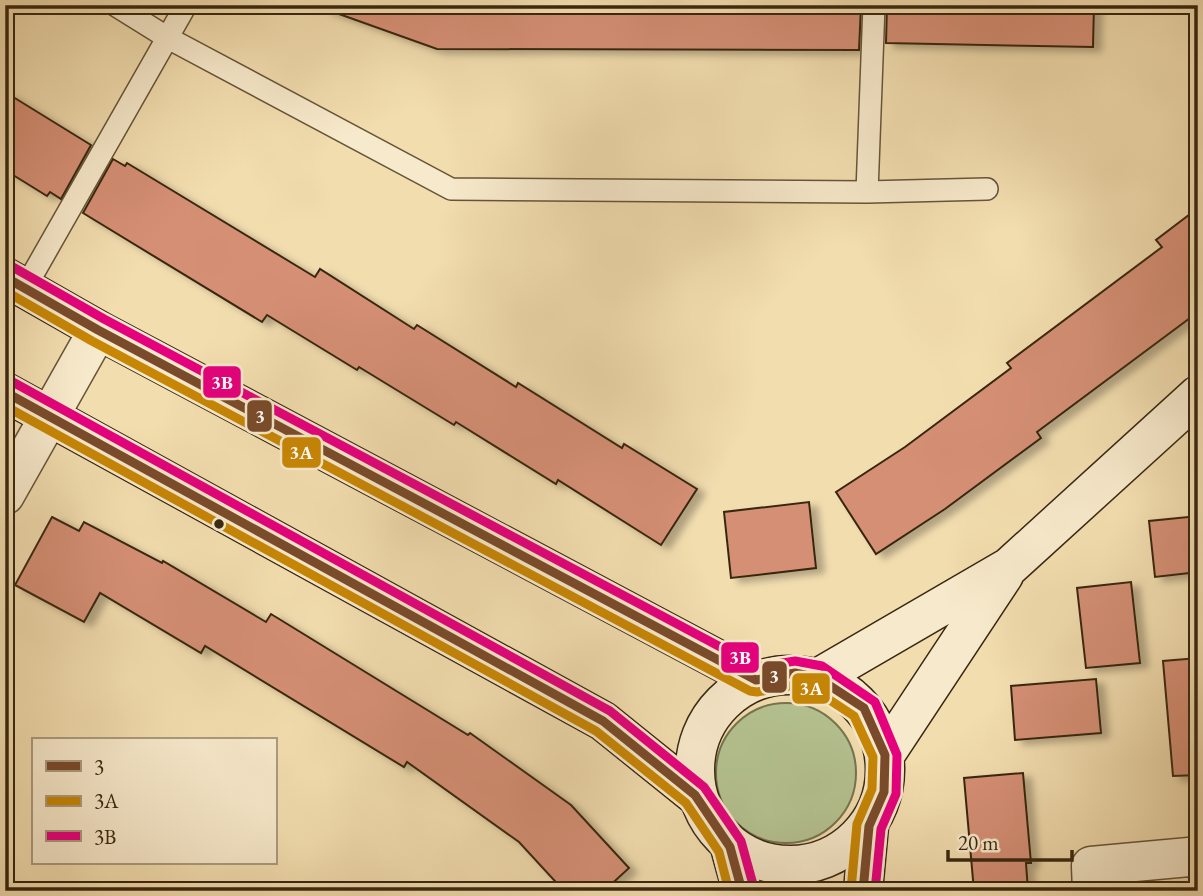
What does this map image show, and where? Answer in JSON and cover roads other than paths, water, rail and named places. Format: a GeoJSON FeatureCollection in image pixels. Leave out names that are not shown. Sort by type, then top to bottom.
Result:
{"type":"FeatureCollection","features":[{"type":"Feature","properties":{"kind":"street"},"geometry":{"type":"LineString","coordinates":[[15,282],[98,330],[756,680]]}},
{"type":"Feature","properties":{"kind":"street"},"geometry":{"type":"LineString","coordinates":[[5,495],[98,330]]}},
{"type":"Feature","properties":{"kind":"street"},"geometry":{"type":"LineString","coordinates":[[5,392],[603,721],[695,794],[730,847],[742,891]]}},
{"type":"Feature","properties":{"kind":"street"},"geometry":{"type":"LineString","coordinates":[[818,678],[1009,567],[1198,395]]}},
{"type":"Feature","properties":{"kind":"street"},"geometry":{"type":"LineString","coordinates":[[885,755],[1009,567]]}},
{"type":"Feature","properties":{"kind":"street"},"geometry":{"type":"LineString","coordinates":[[695,794],[694,752],[716,707],[756,680],[795,673],[818,678],[864,708],[885,755],[884,792],[869,826],[863,891]]}},
{"type":"Feature","properties":{"kind":"street"},"geometry":{"type":"LineString","coordinates":[[730,847],[773,866],[836,855],[869,826]]}},
{"type":"Feature","properties":{"kind":"street"},"geometry":{"type":"LineString","coordinates":[[1092,891],[1091,866],[1198,859]]}},
{"type":"Feature","properties":{"kind":"lane"},"geometry":{"type":"LineString","coordinates":[[115,5],[168,38],[451,189],[867,192],[987,189]]}},
{"type":"Feature","properties":{"kind":"lane"},"geometry":{"type":"LineString","coordinates":[[15,282],[186,5]]}},
{"type":"Feature","properties":{"kind":"lane"},"geometry":{"type":"LineString","coordinates":[[867,192],[874,5]]}}]}
